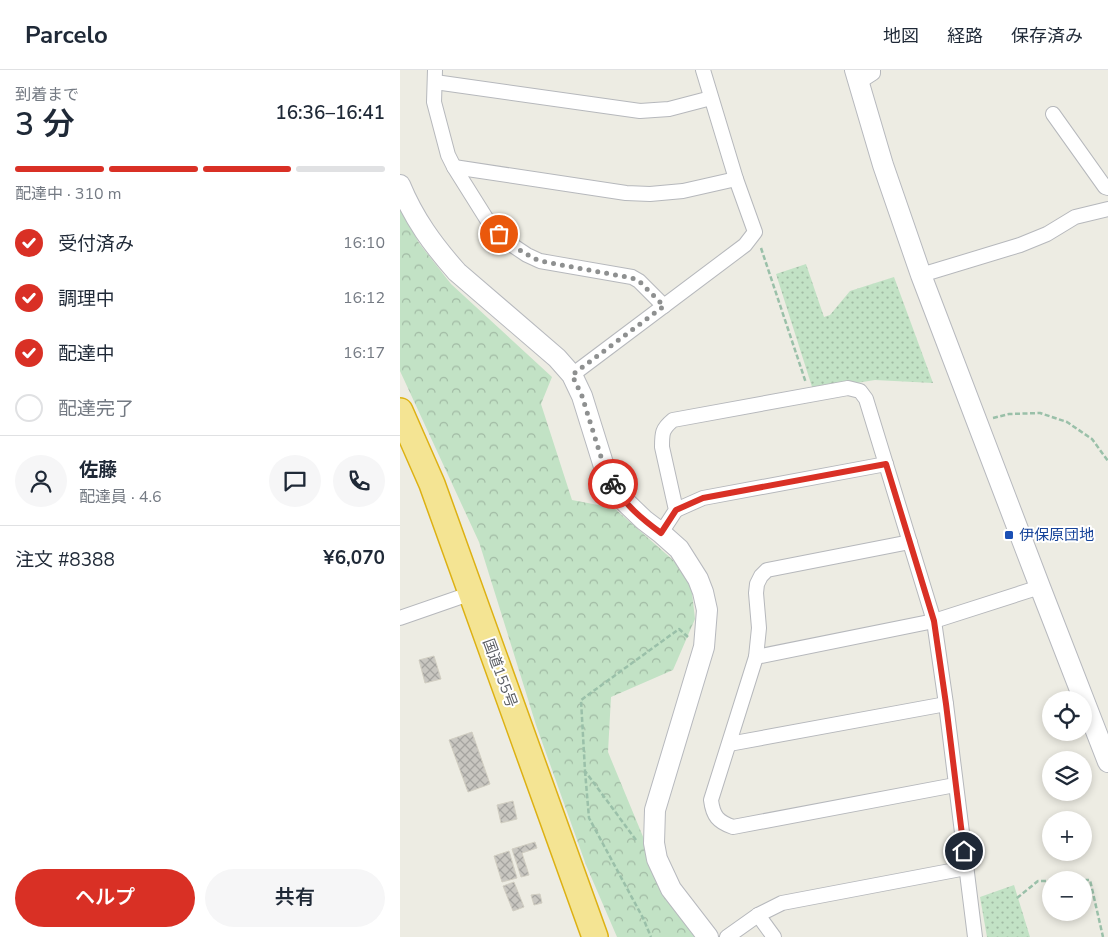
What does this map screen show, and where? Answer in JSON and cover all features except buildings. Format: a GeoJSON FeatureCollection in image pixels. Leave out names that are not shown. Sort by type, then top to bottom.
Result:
{"type":"FeatureCollection","features":[{"type":"Feature","properties":{"kind":"highway","name":"国道155号"},"geometry":{"type":"LineString","coordinates":[[400,410],[432,484],[595,937]]}},
{"type":"Feature","properties":{"kind":"street"},"geometry":{"type":"LineString","coordinates":[[572,375],[745,245],[755,232],[736,179],[703,70]]}},
{"type":"Feature","properties":{"kind":"street"},"geometry":{"type":"LineString","coordinates":[[862,74],[883,165],[921,275],[1108,762]]}},
{"type":"Feature","properties":{"kind":"street"},"geometry":{"type":"LineString","coordinates":[[664,306],[639,281],[632,278],[540,261],[512,245],[491,226],[448,155],[434,102],[435,76],[640,111],[668,109],[711,98]]}},
{"type":"Feature","properties":{"kind":"street"},"geometry":{"type":"LineString","coordinates":[[1053,114],[1108,188]]}},
{"type":"Feature","properties":{"kind":"street"},"geometry":{"type":"LineString","coordinates":[[454,167],[626,193],[650,194],[683,191],[736,179]]}},
{"type":"Feature","properties":{"kind":"street"},"geometry":{"type":"LineString","coordinates":[[400,185],[417,222],[457,272],[557,358],[572,375],[582,396],[606,473],[620,497],[678,549],[698,579],[707,610],[706,634],[701,660],[655,810],[654,843],[657,859],[671,889],[708,937]]}},
{"type":"Feature","properties":{"kind":"street"},"geometry":{"type":"LineString","coordinates":[[921,275],[1020,245],[1047,234],[1075,217],[1108,209]]}},
{"type":"Feature","properties":{"kind":"street"},"geometry":{"type":"LineString","coordinates":[[676,510],[662,447],[665,426],[673,420],[848,388],[860,391],[866,399],[934,621],[975,937]]}},
{"type":"Feature","properties":{"kind":"street"},"geometry":{"type":"LineString","coordinates":[[661,533],[676,510],[703,498],[886,464]]}},
{"type":"Feature","properties":{"kind":"street"},"geometry":{"type":"LineString","coordinates":[[910,542],[768,570],[761,576],[757,584],[756,593],[758,628],[756,657],[712,800],[712,809],[715,816],[724,824],[733,827],[955,785]]}},
{"type":"Feature","properties":{"kind":"street"},"geometry":{"type":"LineString","coordinates":[[756,657],[934,621],[1040,587]]}},
{"type":"Feature","properties":{"kind":"street"},"geometry":{"type":"LineString","coordinates":[[400,618],[472,593]]}},
{"type":"Feature","properties":{"kind":"street"},"geometry":{"type":"LineString","coordinates":[[729,744],[946,704]]}},
{"type":"Feature","properties":{"kind":"street"},"geometry":{"type":"LineString","coordinates":[[727,937],[758,915],[782,903],[966,868]]}},
{"type":"Feature","properties":{"kind":"street"},"geometry":{"type":"LineString","coordinates":[[758,915],[774,937]]}},
{"type":"Feature","properties":{"kind":"path"},"geometry":{"type":"LineString","coordinates":[[755,232],[810,394]]}},
{"type":"Feature","properties":{"kind":"path"},"geometry":{"type":"LineString","coordinates":[[978,423],[1009,414],[1040,413],[1066,422],[1092,439],[1108,461]]}},
{"type":"Feature","properties":{"kind":"path"},"geometry":{"type":"LineString","coordinates":[[651,937],[643,918],[589,818],[581,700],[679,629],[691,639]]}},
{"type":"Feature","properties":{"kind":"path"},"geometry":{"type":"LineString","coordinates":[[586,771],[636,840]]}},
{"type":"Feature","properties":{"kind":"path"},"geometry":{"type":"LineString","coordinates":[[1017,898],[1038,881],[1042,881]]}},
{"type":"Feature","properties":{"kind":"path"},"geometry":{"type":"LineString","coordinates":[[1092,889],[1103,937]]}},
{"type":"Feature","properties":{"kind":"green space"},"geometry":{"type":"Polygon","coordinates":[[[400,207],[419,243],[451,284],[552,377],[541,404],[572,500],[614,508],[690,575],[695,619],[673,670],[611,697],[608,752],[651,856],[701,937],[617,937],[586,865],[536,725],[479,542],[400,371],[400,207]]]}},
{"type":"Feature","properties":{"kind":"green space"},"geometry":{"type":"Polygon","coordinates":[[[806,264],[824,317],[830,315],[850,291],[894,277],[933,383],[875,380],[813,390],[776,274],[806,264]]]}},
{"type":"Feature","properties":{"kind":"green space"},"geometry":{"type":"Polygon","coordinates":[[[1014,885],[1030,937],[987,937],[980,897],[1014,885]]]}},
{"type":"Feature","properties":{"kind":"way so far"},"geometry":{"type":"LineString","coordinates":[[499,234],[527,255],[540,261],[625,275],[639,281],[664,306],[572,375],[582,396],[606,473],[613,484]]}},
{"type":"Feature","properties":{"kind":"place","name":"伊保原団地"},"geometry":{"type":"Point","coordinates":[1009,535]}},
{"type":"Feature","properties":{"kind":"route"},"geometry":{"type":"LineString","coordinates":[[613,484],[620,497],[629,507],[661,533],[676,510],[703,498],[886,464],[934,621],[964,851]]}}]}
